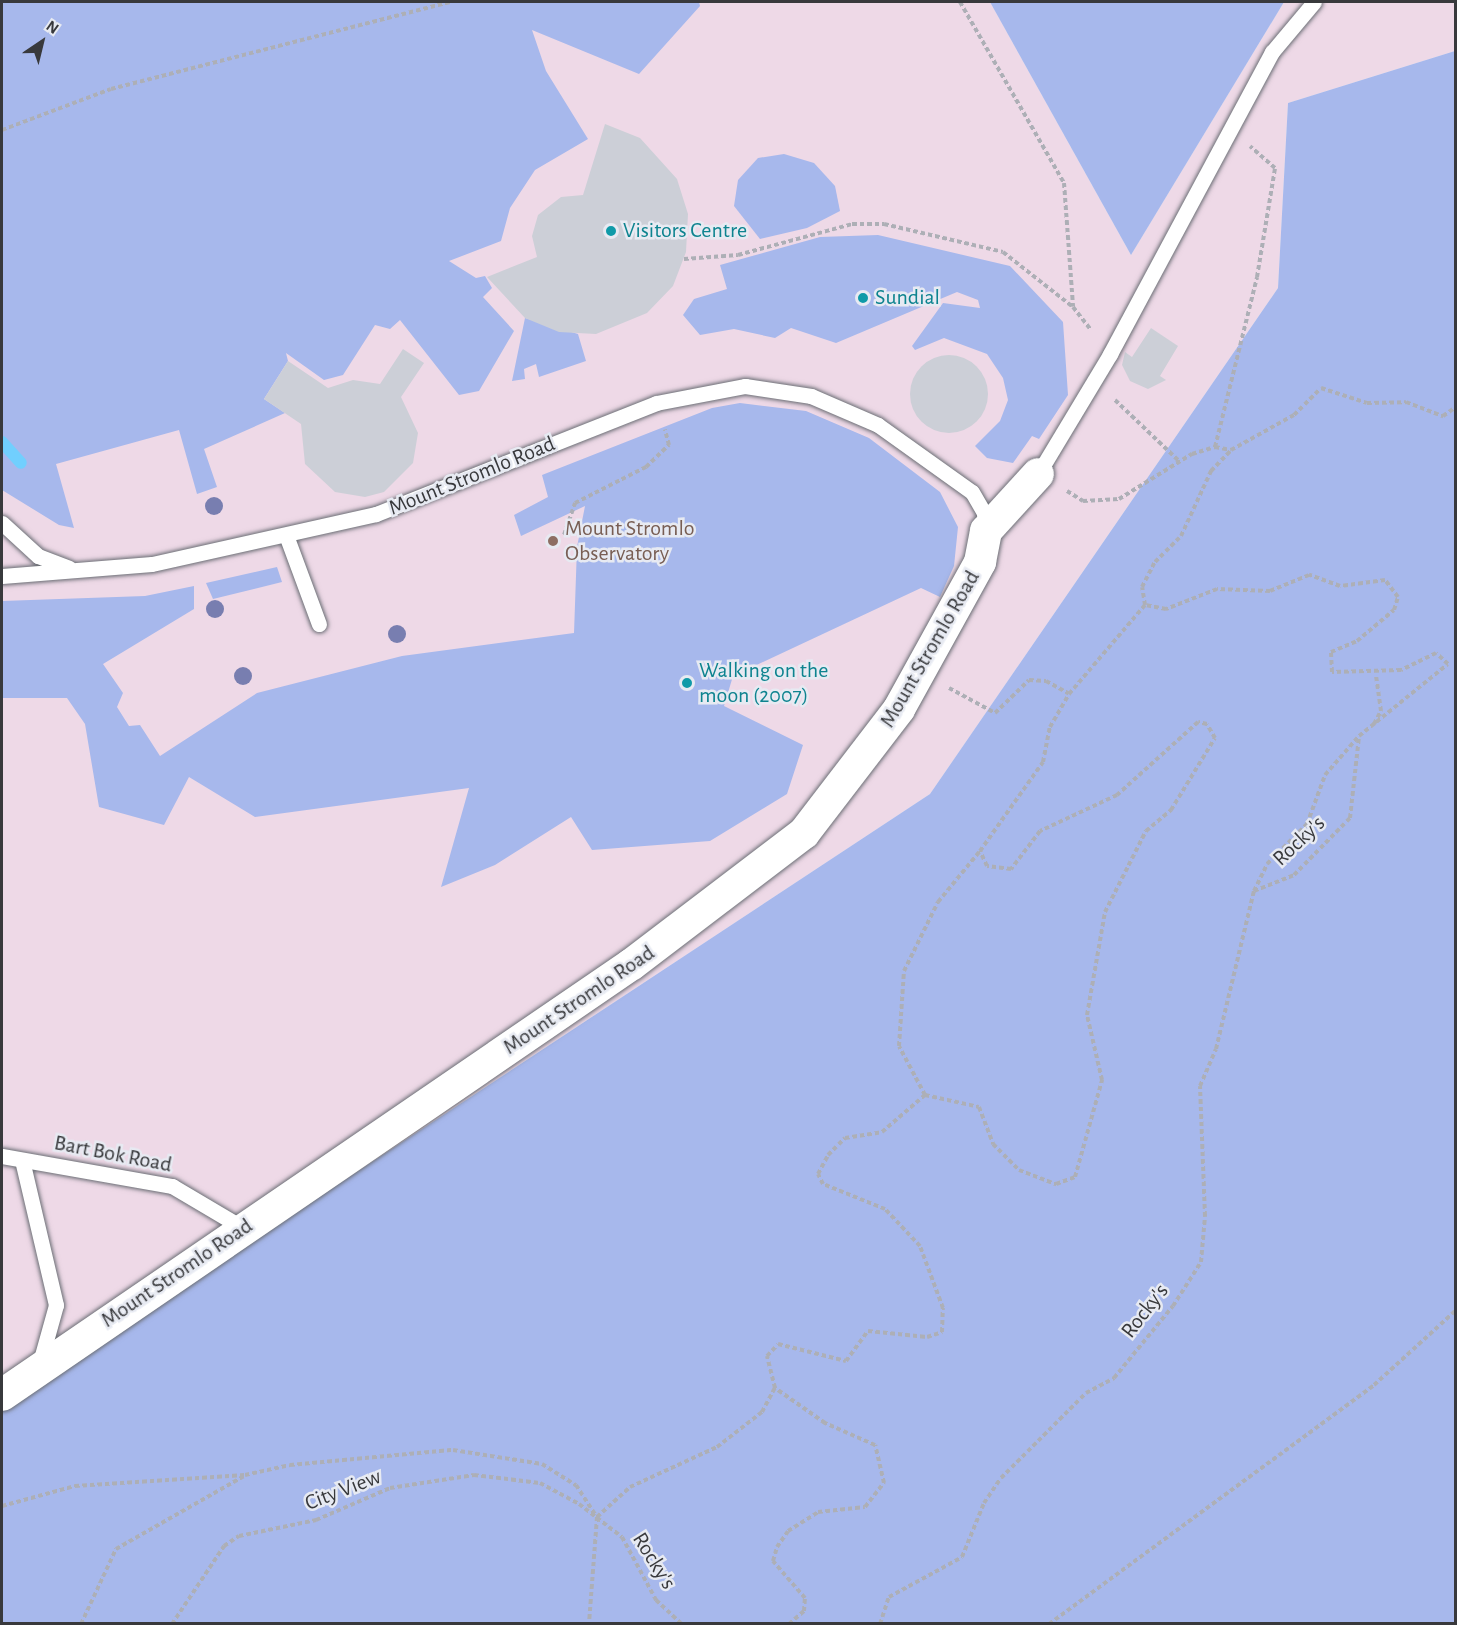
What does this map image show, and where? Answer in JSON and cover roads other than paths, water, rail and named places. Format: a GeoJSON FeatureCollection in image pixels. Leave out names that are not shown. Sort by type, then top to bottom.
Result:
{"type":"FeatureCollection","features":[{"type":"Feature","properties":{"kind":"street"},"geometry":{"type":"LineString","coordinates":[[986,531],[1038,474]]}},
{"type":"Feature","properties":{"kind":"street","name":"Mount Stromlo Road"},"geometry":{"type":"LineString","coordinates":[[2,1395],[38,1368],[723,900],[804,833],[853,776],[921,672],[980,562],[986,531]]}},
{"type":"Feature","properties":{"kind":"lane"},"geometry":{"type":"LineString","coordinates":[[1038,474],[1110,354],[1272,52],[1314,2]]}},
{"type":"Feature","properties":{"kind":"lane","name":"Mount Stromlo Road"},"geometry":{"type":"LineString","coordinates":[[2,576],[152,564],[376,514],[656,403],[745,386],[810,396],[849,410],[911,445],[972,492],[984,513],[986,531]]}},
{"type":"Feature","properties":{"kind":"lane"},"geometry":{"type":"LineString","coordinates":[[2,523],[39,556],[72,569]]}},
{"type":"Feature","properties":{"kind":"lane"},"geometry":{"type":"LineString","coordinates":[[286,535],[318,624]]}},
{"type":"Feature","properties":{"kind":"lane","name":"Bart Bok Road"},"geometry":{"type":"LineString","coordinates":[[2,1156],[172,1186],[243,1228]]}},
{"type":"Feature","properties":{"kind":"lane"},"geometry":{"type":"LineString","coordinates":[[22,1160],[56,1305],[38,1368]]}},
{"type":"Feature","properties":{"kind":"waterway"},"geometry":{"type":"LineString","coordinates":[[2,442],[21,463]]}},
{"type":"Feature","properties":{"kind":"place","name":"Visitors Centre"},"geometry":{"type":"Point","coordinates":[611,231]}},
{"type":"Feature","properties":{"kind":"place","name":"Sundial"},"geometry":{"type":"Point","coordinates":[863,298]}},
{"type":"Feature","properties":{"kind":"place","name":"Mount Stromlo Observatory"},"geometry":{"type":"Point","coordinates":[553,541]}},
{"type":"Feature","properties":{"kind":"place","name":"Walking on the moon (2007)"},"geometry":{"type":"Point","coordinates":[687,683]}}]}
